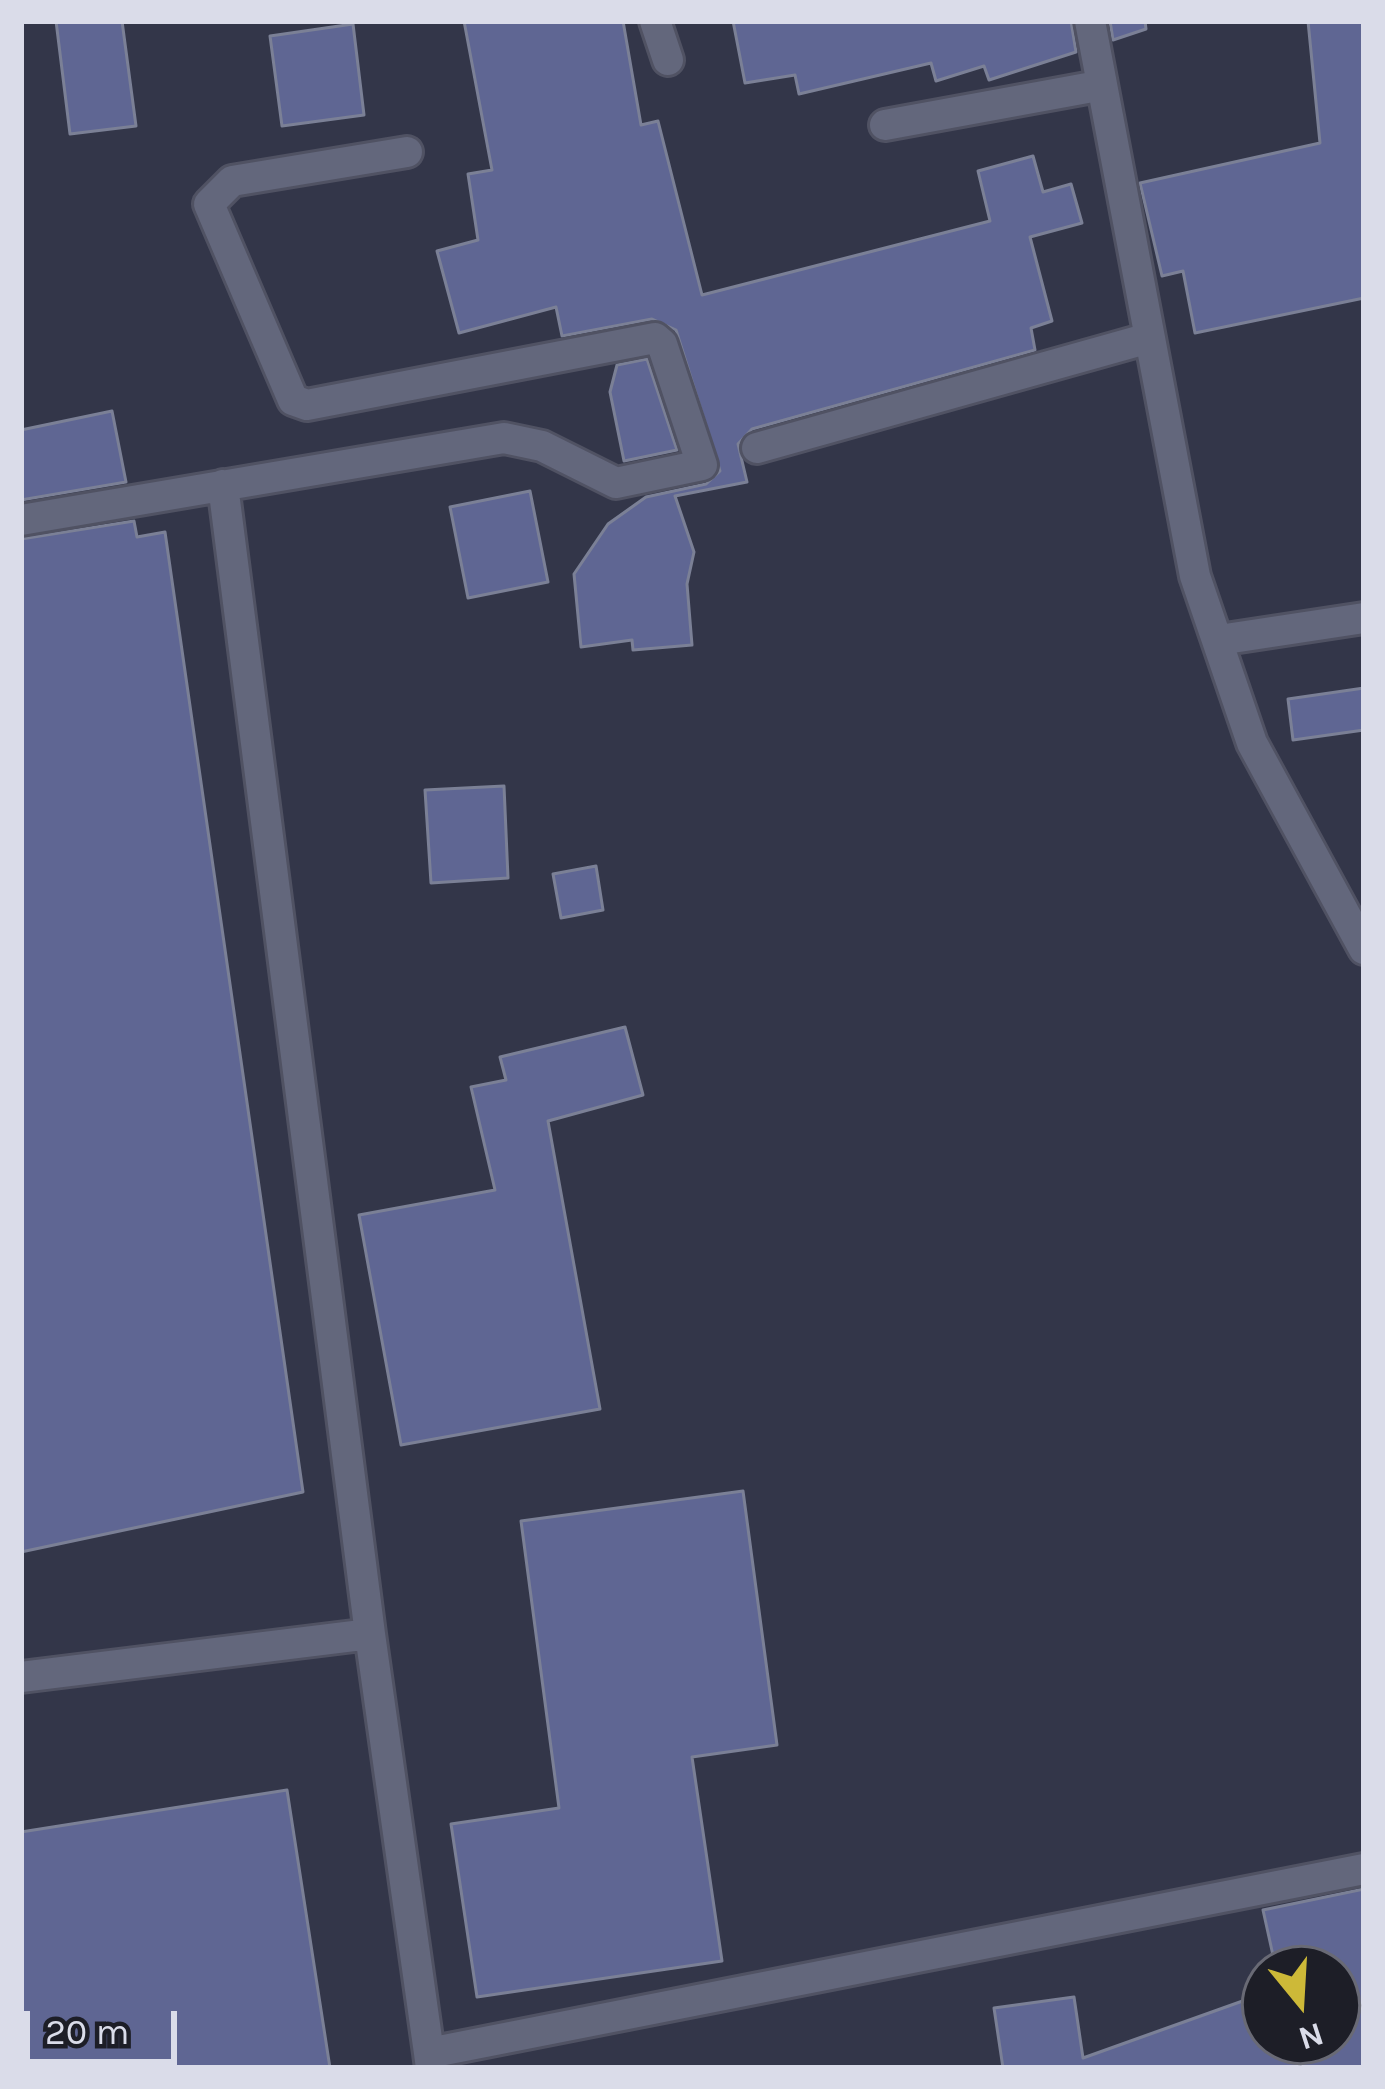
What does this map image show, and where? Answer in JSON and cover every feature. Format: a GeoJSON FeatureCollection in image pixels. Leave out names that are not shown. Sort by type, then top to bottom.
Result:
{"type":"FeatureCollection","features":[{"type":"Feature","properties":{"kind":"street"},"geometry":{"type":"LineString","coordinates":[[655,21],[668,60]]}},
{"type":"Feature","properties":{"kind":"street"},"geometry":{"type":"LineString","coordinates":[[1090,21],[1098,86],[1195,576],[1252,743],[1364,949]]}},
{"type":"Feature","properties":{"kind":"street"},"geometry":{"type":"LineString","coordinates":[[885,125],[1098,86]]}},
{"type":"Feature","properties":{"kind":"street"},"geometry":{"type":"LineString","coordinates":[[21,520],[504,438],[542,446],[616,483],[702,465],[662,344],[655,338],[307,405],[293,400],[209,204],[232,181],[407,152]]}},
{"type":"Feature","properties":{"kind":"street"},"geometry":{"type":"LineString","coordinates":[[757,448],[1149,338]]}},
{"type":"Feature","properties":{"kind":"street"},"geometry":{"type":"LineString","coordinates":[[223,485],[370,1634],[430,2061],[1364,1869]]}},
{"type":"Feature","properties":{"kind":"street"},"geometry":{"type":"LineString","coordinates":[[1219,640],[1364,618]]}},
{"type":"Feature","properties":{"kind":"street"},"geometry":{"type":"LineString","coordinates":[[21,1677],[370,1634]]}},
{"type":"Feature","properties":{"kind":"building"},"geometry":{"type":"Polygon","coordinates":[[[56,21],[122,21],[136,126],[70,134],[56,21]]]}},
{"type":"Feature","properties":{"kind":"building"},"geometry":{"type":"Polygon","coordinates":[[[464,21],[623,21],[641,125],[658,121],[702,295],[990,221],[978,171],[1033,156],[1043,192],[1071,184],[1082,223],[1030,237],[1052,321],[1031,328],[1035,350],[752,429],[738,444],[747,482],[675,496],[694,552],[687,584],[692,645],[633,650],[632,640],[581,647],[574,574],[608,524],[646,497],[706,484],[720,471],[676,330],[652,319],[562,336],[556,307],[459,333],[437,251],[478,240],[468,174],[492,170],[464,21]]]}},
{"type":"Feature","properties":{"kind":"building"},"geometry":{"type":"Polygon","coordinates":[[[733,21],[1071,21],[1076,52],[989,80],[984,66],[936,81],[931,63],[799,94],[795,75],[745,83],[733,21]]]}},
{"type":"Feature","properties":{"kind":"building"},"geometry":{"type":"Polygon","coordinates":[[[1110,21],[1145,21],[1146,29],[1113,40],[1110,21]]]}},
{"type":"Feature","properties":{"kind":"building"},"geometry":{"type":"Polygon","coordinates":[[[1308,21],[1364,21],[1364,298],[1195,333],[1183,271],[1162,276],[1140,183],[1320,143],[1308,21]]]}},
{"type":"Feature","properties":{"kind":"building"},"geometry":{"type":"Polygon","coordinates":[[[353,24],[364,115],[282,126],[270,36],[353,24]]]}},
{"type":"Feature","properties":{"kind":"building"},"geometry":{"type":"Polygon","coordinates":[[[647,359],[677,450],[624,461],[610,392],[617,365],[647,359]]]}},
{"type":"Feature","properties":{"kind":"building"},"geometry":{"type":"Polygon","coordinates":[[[112,411],[126,482],[21,500],[21,430],[112,411]]]}},
{"type":"Feature","properties":{"kind":"building"},"geometry":{"type":"Polygon","coordinates":[[[530,491],[548,582],[468,598],[450,507],[530,491]]]}},
{"type":"Feature","properties":{"kind":"building"},"geometry":{"type":"Polygon","coordinates":[[[134,521],[137,537],[165,532],[303,1492],[21,1552],[21,539],[134,521]]]}},
{"type":"Feature","properties":{"kind":"building"},"geometry":{"type":"Polygon","coordinates":[[[1364,688],[1364,730],[1293,740],[1288,699],[1364,688]]]}},
{"type":"Feature","properties":{"kind":"building"},"geometry":{"type":"Polygon","coordinates":[[[504,786],[508,878],[431,883],[425,790],[504,786]]]}},
{"type":"Feature","properties":{"kind":"building"},"geometry":{"type":"Polygon","coordinates":[[[596,866],[603,910],[561,918],[553,874],[596,866]]]}},
{"type":"Feature","properties":{"kind":"building"},"geometry":{"type":"Polygon","coordinates":[[[625,1027],[643,1095],[548,1121],[600,1409],[401,1445],[359,1215],[495,1190],[471,1087],[506,1080],[500,1057],[625,1027]]]}},
{"type":"Feature","properties":{"kind":"building"},"geometry":{"type":"Polygon","coordinates":[[[743,1491],[777,1745],[692,1757],[722,1961],[477,1997],[451,1824],[559,1808],[521,1521],[743,1491]]]}},
{"type":"Feature","properties":{"kind":"building"},"geometry":{"type":"Polygon","coordinates":[[[287,1790],[330,2068],[21,2068],[21,1832],[287,1790]]]}},
{"type":"Feature","properties":{"kind":"building"},"geometry":{"type":"Polygon","coordinates":[[[1364,1889],[1364,2068],[1003,2068],[994,2008],[1074,1997],[1083,2058],[1241,2002],[1241,2065],[1361,2065],[1361,1945],[1271,1945],[1263,1910],[1364,1889]]]}}]}
